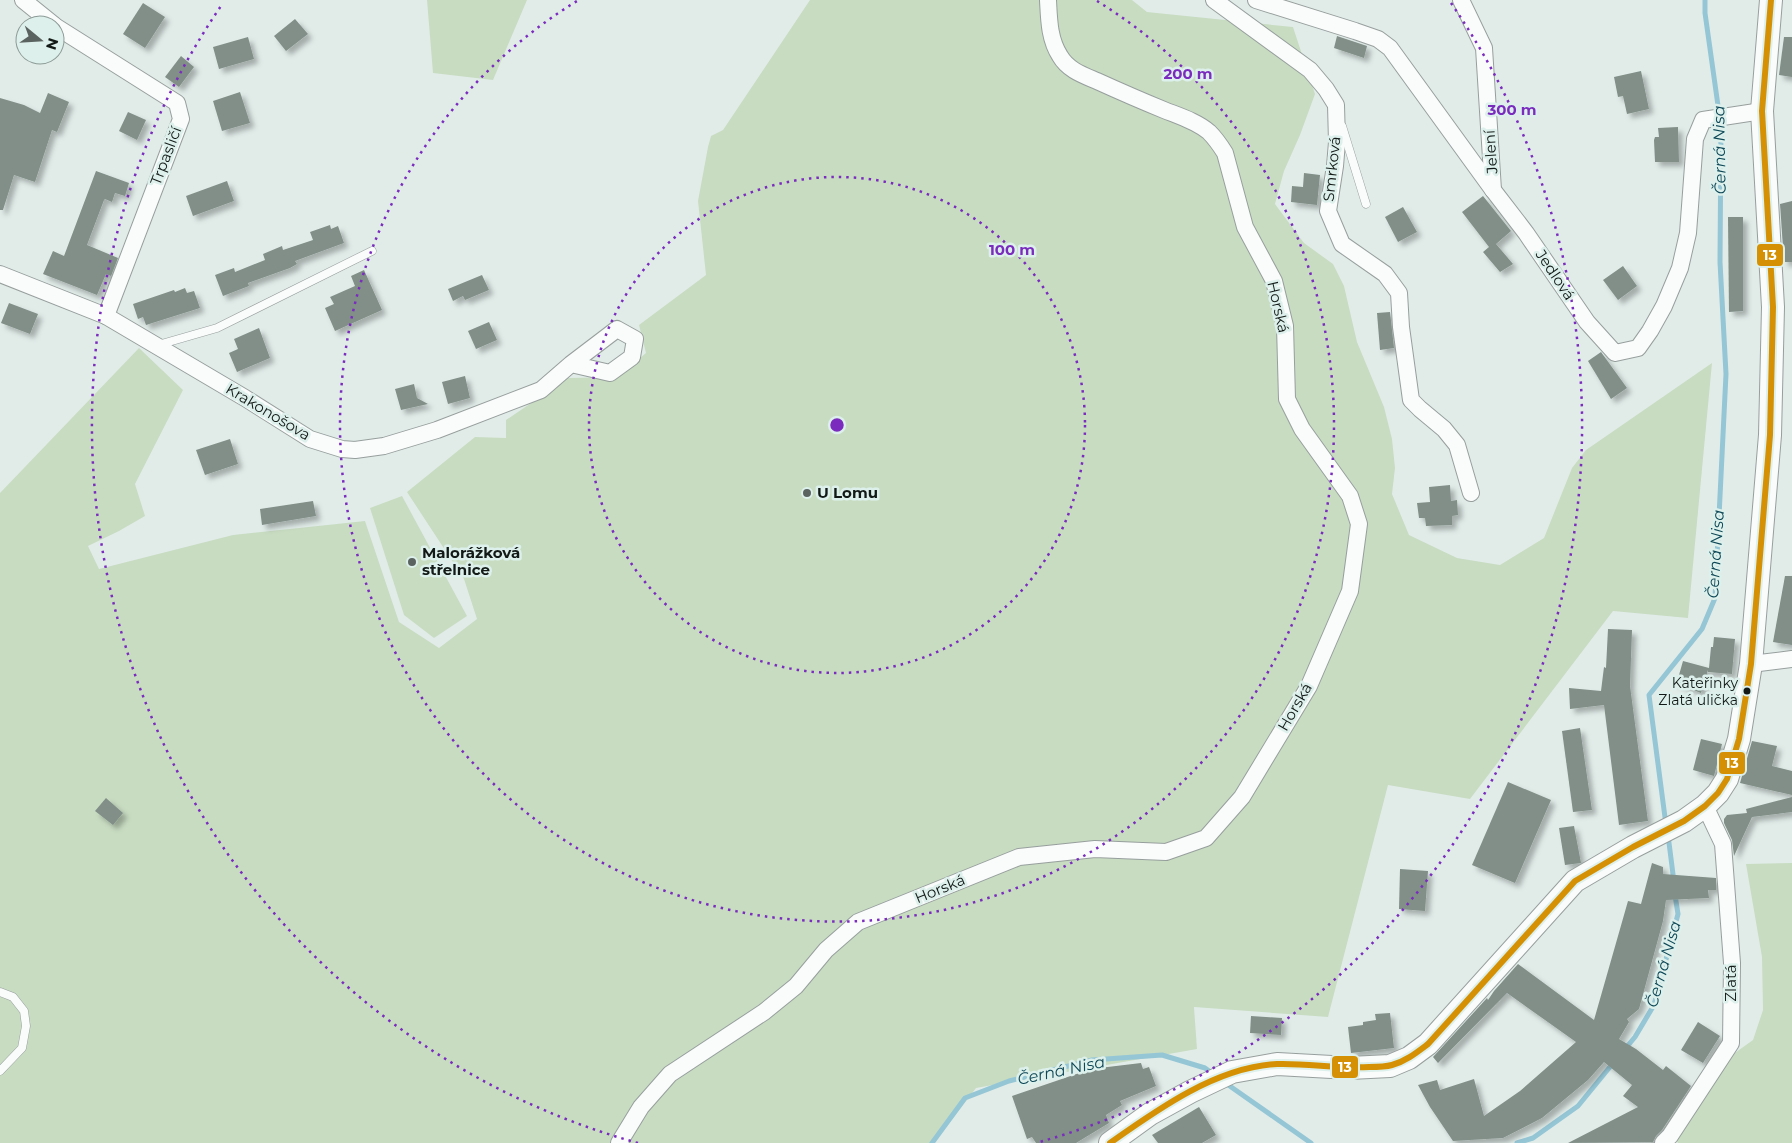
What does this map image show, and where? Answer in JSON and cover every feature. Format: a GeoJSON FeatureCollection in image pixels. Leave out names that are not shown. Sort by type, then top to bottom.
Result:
{"type":"FeatureCollection","features":[{"type":"Feature","properties":{"kind":"street","name":"Trpasličí"},"geometry":{"type":"LineString","coordinates":[[23,0],[42,15]]}},
{"type":"Feature","properties":{"kind":"street","name":"Horská"},"geometry":{"type":"LineString","coordinates":[[619,1143],[640,1107],[670,1074],[764,1012],[796,986],[826,950],[858,922],[1019,857],[1095,849],[1166,852],[1206,838],[1242,796],[1309,686],[1350,591],[1359,524],[1350,496],[1302,430],[1287,399],[1285,326],[1274,281],[1245,228],[1225,153],[1219,143],[1208,132],[1195,123],[1118,91],[1066,65],[1059,55],[1049,27],[1048,0]]}},
{"type":"Feature","properties":{"kind":"street"},"geometry":{"type":"LineString","coordinates":[[1214,0],[1310,70],[1326,89],[1336,106]]}},
{"type":"Feature","properties":{"kind":"street","name":"Jedlová"},"geometry":{"type":"LineString","coordinates":[[1256,0],[1356,30],[1378,39],[1390,48],[1526,233],[1586,322],[1615,353],[1638,348],[1664,306],[1680,268],[1688,233],[1695,139],[1703,120],[1762,112]]}},
{"type":"Feature","properties":{"kind":"street","name":"Jelení"},"geometry":{"type":"LineString","coordinates":[[1461,0],[1484,48],[1493,190]]}},
{"type":"Feature","properties":{"kind":"street"},"geometry":{"type":"LineString","coordinates":[[1110,1143],[1150,1114],[1232,1072],[1277,1064],[1350,1068],[1390,1066],[1409,1058],[1428,1044],[1575,881],[1633,847],[1684,821],[1706,806],[1727,779],[1739,739],[1751,664],[1770,435],[1773,307],[1762,112],[1771,0]]}},
{"type":"Feature","properties":{"kind":"street","name":"Trpasličí"},"geometry":{"type":"LineString","coordinates":[[65,31],[177,104],[181,118],[106,316]]}},
{"type":"Feature","properties":{"kind":"street","name":"Smrková"},"geometry":{"type":"LineString","coordinates":[[1336,106],[1336,142],[1328,211],[1342,244],[1385,274],[1399,293],[1401,327],[1411,400],[1444,429],[1457,445],[1471,493]]}},
{"type":"Feature","properties":{"kind":"street","name":"Krakonošova"},"geometry":{"type":"LineString","coordinates":[[0,274],[106,316],[245,398],[310,439],[342,450],[384,446],[437,430],[540,390],[571,364]]}},
{"type":"Feature","properties":{"kind":"street"},"geometry":{"type":"LineString","coordinates":[[1751,664],[1792,659]]}},
{"type":"Feature","properties":{"kind":"street","name":"Zlatá"},"geometry":{"type":"LineString","coordinates":[[1663,1143],[1670,1136],[1732,1043],[1732,963],[1722,844],[1706,806]]}},
{"type":"Feature","properties":{"kind":"lane"},"geometry":{"type":"LineString","coordinates":[[1336,106],[1366,204]]}},
{"type":"Feature","properties":{"kind":"lane"},"geometry":{"type":"LineString","coordinates":[[154,346],[217,328],[372,251]]}},
{"type":"Feature","properties":{"kind":"lane"},"geometry":{"type":"LineString","coordinates":[[0,992],[13,997],[24,1011],[26,1026],[22,1048],[0,1071]]}},
{"type":"Feature","properties":{"kind":"green space"},"geometry":{"type":"Polygon","coordinates":[[[427,0],[527,0],[493,80],[433,73],[427,0]]]}},
{"type":"Feature","properties":{"kind":"green space"},"geometry":{"type":"Polygon","coordinates":[[[810,0],[1132,0],[1147,12],[1293,27],[1315,94],[1284,171],[1275,204],[1304,243],[1333,264],[1344,286],[1357,342],[1384,407],[1392,439],[1395,468],[1392,494],[1409,535],[1457,558],[1500,565],[1544,538],[1572,468],[1586,450],[1712,363],[1688,618],[1613,611],[1470,799],[1388,785],[1328,1017],[1194,1007],[1197,1049],[976,1088],[934,1143],[0,1143],[0,493],[139,348],[183,390],[135,484],[145,516],[88,546],[99,569],[233,535],[365,521],[399,622],[439,648],[477,619],[464,579],[407,492],[475,437],[506,438],[506,420],[568,378],[617,377],[646,353],[639,325],[706,275],[698,201],[711,136],[723,130],[810,0]]]}},
{"type":"Feature","properties":{"kind":"green space","name":"Malorážková střelnice"},"geometry":{"type":"Polygon","coordinates":[[[402,496],[467,616],[434,638],[404,615],[370,508],[402,496]]]}},
{"type":"Feature","properties":{"kind":"green space"},"geometry":{"type":"Polygon","coordinates":[[[1792,863],[1792,1143],[1678,1143],[1675,1137],[1732,1055],[1753,1040],[1763,1010],[1762,957],[1746,864],[1792,863]]]}},
{"type":"Feature","properties":{"kind":"building"},"geometry":{"type":"Polygon","coordinates":[[[143,3],[165,17],[145,48],[123,34],[143,3]]]}},
{"type":"Feature","properties":{"kind":"building"},"geometry":{"type":"Polygon","coordinates":[[[295,19],[308,34],[286,51],[274,36],[295,19]]]}},
{"type":"Feature","properties":{"kind":"building"},"geometry":{"type":"Polygon","coordinates":[[[1337,36],[1367,46],[1364,58],[1334,48],[1337,36]]]}},
{"type":"Feature","properties":{"kind":"building"},"geometry":{"type":"Polygon","coordinates":[[[248,37],[254,59],[219,69],[213,47],[248,37]]]}},
{"type":"Feature","properties":{"kind":"building"},"geometry":{"type":"Polygon","coordinates":[[[1784,37],[1792,37],[1792,77],[1779,75],[1784,37]]]}},
{"type":"Feature","properties":{"kind":"building"},"geometry":{"type":"Polygon","coordinates":[[[181,56],[194,67],[179,87],[165,77],[181,56]]]}},
{"type":"Feature","properties":{"kind":"building"},"geometry":{"type":"Polygon","coordinates":[[[1641,71],[1649,109],[1627,114],[1623,96],[1618,97],[1614,77],[1641,71]]]}},
{"type":"Feature","properties":{"kind":"building"},"geometry":{"type":"Polygon","coordinates":[[[240,92],[250,123],[222,131],[213,101],[240,92]]]}},
{"type":"Feature","properties":{"kind":"building"},"geometry":{"type":"Polygon","coordinates":[[[48,93],[69,102],[57,132],[52,130],[35,182],[14,175],[3,210],[0,210],[0,98],[24,105],[40,113],[48,93]]]}},
{"type":"Feature","properties":{"kind":"building"},"geometry":{"type":"Polygon","coordinates":[[[128,112],[146,120],[137,140],[119,131],[128,112]]]}},
{"type":"Feature","properties":{"kind":"building"},"geometry":{"type":"Polygon","coordinates":[[[1678,127],[1679,162],[1655,162],[1654,140],[1655,137],[1659,137],[1658,128],[1678,127]]]}},
{"type":"Feature","properties":{"kind":"building"},"geometry":{"type":"Polygon","coordinates":[[[96,171],[129,183],[125,196],[115,193],[112,202],[104,200],[87,245],[118,258],[111,276],[106,274],[97,295],[43,274],[53,251],[64,256],[96,171]]]}},
{"type":"Feature","properties":{"kind":"building"},"geometry":{"type":"Polygon","coordinates":[[[1304,173],[1320,175],[1317,205],[1291,202],[1292,186],[1303,187],[1304,173]]]}},
{"type":"Feature","properties":{"kind":"building"},"geometry":{"type":"Polygon","coordinates":[[[227,181],[234,201],[193,216],[186,196],[227,181]]]}},
{"type":"Feature","properties":{"kind":"building"},"geometry":{"type":"Polygon","coordinates":[[[1483,196],[1511,231],[1496,244],[1513,264],[1500,272],[1483,252],[1489,247],[1462,212],[1483,196]]]}},
{"type":"Feature","properties":{"kind":"building"},"geometry":{"type":"Polygon","coordinates":[[[1792,201],[1792,262],[1784,262],[1780,204],[1792,201]]]}},
{"type":"Feature","properties":{"kind":"building"},"geometry":{"type":"Polygon","coordinates":[[[1403,207],[1417,232],[1398,242],[1385,217],[1403,207]]]}},
{"type":"Feature","properties":{"kind":"building"},"geometry":{"type":"Polygon","coordinates":[[[1728,217],[1743,217],[1743,311],[1729,312],[1728,217]]]}},
{"type":"Feature","properties":{"kind":"building"},"geometry":{"type":"Polygon","coordinates":[[[330,225],[331,229],[338,226],[344,243],[295,261],[297,264],[290,268],[248,283],[249,286],[223,296],[215,275],[234,268],[235,272],[265,260],[263,254],[282,246],[283,250],[313,240],[310,232],[330,225]]]}},
{"type":"Feature","properties":{"kind":"building"},"geometry":{"type":"Polygon","coordinates":[[[1623,266],[1637,286],[1618,300],[1603,280],[1623,266]]]}},
{"type":"Feature","properties":{"kind":"building"},"geometry":{"type":"Polygon","coordinates":[[[364,270],[382,310],[335,331],[325,308],[334,304],[330,297],[355,286],[351,276],[364,270]]]}},
{"type":"Feature","properties":{"kind":"building"},"geometry":{"type":"Polygon","coordinates":[[[482,275],[489,290],[465,300],[463,296],[453,301],[448,289],[482,275]]]}},
{"type":"Feature","properties":{"kind":"building"},"geometry":{"type":"Polygon","coordinates":[[[185,288],[187,293],[194,291],[200,308],[146,325],[143,317],[138,319],[133,304],[185,288]]]}},
{"type":"Feature","properties":{"kind":"building"},"geometry":{"type":"Polygon","coordinates":[[[9,303],[38,314],[30,334],[1,323],[9,303]]]}},
{"type":"Feature","properties":{"kind":"building"},"geometry":{"type":"Polygon","coordinates":[[[1390,312],[1394,348],[1380,350],[1377,313],[1390,312]]]}},
{"type":"Feature","properties":{"kind":"building"},"geometry":{"type":"Polygon","coordinates":[[[489,322],[497,340],[476,349],[468,331],[489,322]]]}},
{"type":"Feature","properties":{"kind":"building"},"geometry":{"type":"Polygon","coordinates":[[[259,328],[270,358],[237,372],[229,353],[238,349],[234,339],[259,328]]]}},
{"type":"Feature","properties":{"kind":"building"},"geometry":{"type":"Polygon","coordinates":[[[1601,352],[1627,388],[1611,399],[1588,361],[1601,352]]]}},
{"type":"Feature","properties":{"kind":"building"},"geometry":{"type":"Polygon","coordinates":[[[465,376],[470,398],[448,404],[442,382],[465,376]]]}},
{"type":"Feature","properties":{"kind":"building"},"geometry":{"type":"Polygon","coordinates":[[[414,384],[417,398],[428,404],[401,410],[395,389],[414,384]]]}},
{"type":"Feature","properties":{"kind":"building"},"geometry":{"type":"Polygon","coordinates":[[[230,439],[238,464],[205,475],[196,450],[230,439]]]}},
{"type":"Feature","properties":{"kind":"building"},"geometry":{"type":"Polygon","coordinates":[[[1450,485],[1451,501],[1457,500],[1458,515],[1452,516],[1452,525],[1426,526],[1425,518],[1419,518],[1417,503],[1430,502],[1429,487],[1450,485]]]}},
{"type":"Feature","properties":{"kind":"building"},"geometry":{"type":"Polygon","coordinates":[[[313,501],[316,516],[262,525],[260,509],[313,501]]]}},
{"type":"Feature","properties":{"kind":"building"},"geometry":{"type":"Polygon","coordinates":[[[1785,576],[1792,576],[1792,645],[1773,642],[1785,576]]]}},
{"type":"Feature","properties":{"kind":"building"},"geometry":{"type":"Polygon","coordinates":[[[1608,629],[1632,630],[1630,686],[1648,821],[1619,825],[1604,705],[1570,709],[1569,688],[1601,691],[1604,667],[1606,668],[1608,629]]]}},
{"type":"Feature","properties":{"kind":"building"},"geometry":{"type":"Polygon","coordinates":[[[1714,637],[1735,639],[1732,674],[1708,672],[1708,670],[1701,693],[1673,682],[1679,675],[1683,661],[1709,668],[1714,637]]]}},
{"type":"Feature","properties":{"kind":"building"},"geometry":{"type":"Polygon","coordinates":[[[1580,728],[1592,810],[1573,812],[1562,731],[1580,728]]]}},
{"type":"Feature","properties":{"kind":"building"},"geometry":{"type":"Polygon","coordinates":[[[1701,739],[1722,744],[1714,776],[1693,770],[1701,739]]]}},
{"type":"Feature","properties":{"kind":"building"},"geometry":{"type":"Polygon","coordinates":[[[1752,741],[1777,746],[1772,766],[1792,771],[1792,795],[1740,783],[1752,741]]]}},
{"type":"Feature","properties":{"kind":"building"},"geometry":{"type":"Polygon","coordinates":[[[1508,782],[1551,800],[1515,883],[1472,865],[1508,782]]]}},
{"type":"Feature","properties":{"kind":"building"},"geometry":{"type":"Polygon","coordinates":[[[1792,797],[1792,812],[1752,817],[1734,856],[1732,840],[1724,823],[1727,815],[1747,813],[1746,809],[1792,797]]]}},
{"type":"Feature","properties":{"kind":"building"},"geometry":{"type":"Polygon","coordinates":[[[106,798],[123,813],[113,825],[95,811],[106,798]]]}},
{"type":"Feature","properties":{"kind":"building"},"geometry":{"type":"Polygon","coordinates":[[[1574,826],[1581,863],[1565,865],[1559,828],[1574,826]]]}},
{"type":"Feature","properties":{"kind":"building"},"geometry":{"type":"Polygon","coordinates":[[[1652,863],[1663,867],[1663,874],[1716,878],[1716,890],[1708,890],[1709,898],[1666,900],[1663,921],[1639,1009],[1627,1019],[1629,1022],[1619,1039],[1636,1049],[1663,1070],[1666,1066],[1691,1086],[1662,1130],[1653,1142],[1568,1143],[1638,1107],[1623,1096],[1632,1085],[1604,1062],[1588,1080],[1542,1118],[1503,1138],[1453,1141],[1418,1085],[1437,1080],[1440,1090],[1474,1079],[1484,1116],[1520,1091],[1576,1042],[1507,993],[1438,1063],[1433,1057],[1487,998],[1488,1000],[1518,964],[1594,1020],[1628,901],[1641,904],[1652,863]]]}},
{"type":"Feature","properties":{"kind":"building"},"geometry":{"type":"Polygon","coordinates":[[[1400,869],[1428,871],[1425,911],[1399,909],[1400,869]]]}},
{"type":"Feature","properties":{"kind":"building"},"geometry":{"type":"Polygon","coordinates":[[[1390,1013],[1394,1048],[1351,1053],[1348,1027],[1363,1025],[1363,1022],[1376,1020],[1375,1014],[1390,1013]]]}},
{"type":"Feature","properties":{"kind":"building"},"geometry":{"type":"Polygon","coordinates":[[[1251,1016],[1282,1018],[1281,1035],[1250,1033],[1251,1016]]]}},
{"type":"Feature","properties":{"kind":"building"},"geometry":{"type":"Polygon","coordinates":[[[1698,1022],[1720,1036],[1703,1063],[1681,1050],[1698,1022]]]}},
{"type":"Feature","properties":{"kind":"building"},"geometry":{"type":"Polygon","coordinates":[[[1141,1063],[1143,1069],[1149,1067],[1156,1086],[1120,1101],[1122,1105],[1106,1115],[1109,1123],[1076,1143],[1036,1143],[1032,1137],[1027,1139],[1012,1096],[1091,1069],[1141,1063]]]}},
{"type":"Feature","properties":{"kind":"building"},"geometry":{"type":"Polygon","coordinates":[[[1199,1107],[1216,1135],[1202,1143],[1158,1143],[1152,1135],[1199,1107]]]}},
{"type":"Feature","properties":{"kind":"waterway","name":"Černá Nisa"},"geometry":{"type":"LineString","coordinates":[[1666,825],[1649,695],[1702,629],[1715,598],[1726,374],[1720,262],[1721,127],[1705,13],[1705,0]]}},
{"type":"Feature","properties":{"kind":"waterway","name":"Černá Nisa"},"geometry":{"type":"LineString","coordinates":[[1668,835],[1674,882]]}},
{"type":"Feature","properties":{"kind":"waterway","name":"Černá Nisa"},"geometry":{"type":"LineString","coordinates":[[1625,1049],[1635,1037],[1654,1005],[1678,914],[1675,895]]}},
{"type":"Feature","properties":{"kind":"waterway","name":"Černá Nisa"},"geometry":{"type":"LineString","coordinates":[[932,1143],[965,1098],[1009,1081],[1092,1060],[1162,1055],[1205,1068],[1213,1074]]}},
{"type":"Feature","properties":{"kind":"waterway","name":"Černá Nisa"},"geometry":{"type":"LineString","coordinates":[[1517,1143],[1533,1138],[1578,1106],[1614,1062]]}},
{"type":"Feature","properties":{"kind":"waterway","name":"Černá Nisa"},"geometry":{"type":"LineString","coordinates":[[1224,1082],[1311,1143]]}},
{"type":"Feature","properties":{"kind":"transit line","name":"13"},"geometry":{"type":"LineString","coordinates":[[1110,1143],[1168,1104],[1210,1081],[1232,1073],[1277,1064],[1380,1067],[1392,1065],[1415,1054],[1428,1044],[1575,881],[1633,847],[1684,821],[1705,806],[1718,793],[1727,779],[1739,739],[1751,664],[1770,435],[1773,307],[1762,111],[1771,0]]}},
{"type":"Feature","properties":{"kind":"place","name":"U Lomu"},"geometry":{"type":"Point","coordinates":[807,493]}},
{"type":"Feature","properties":{"kind":"place","name":"Malorážková střelnice"},"geometry":{"type":"Point","coordinates":[412,562]}},
{"type":"Feature","properties":{"kind":"place","name":"Kateřinky Zlatá ulička"},"geometry":{"type":"Point","coordinates":[1747,691]}}]}
